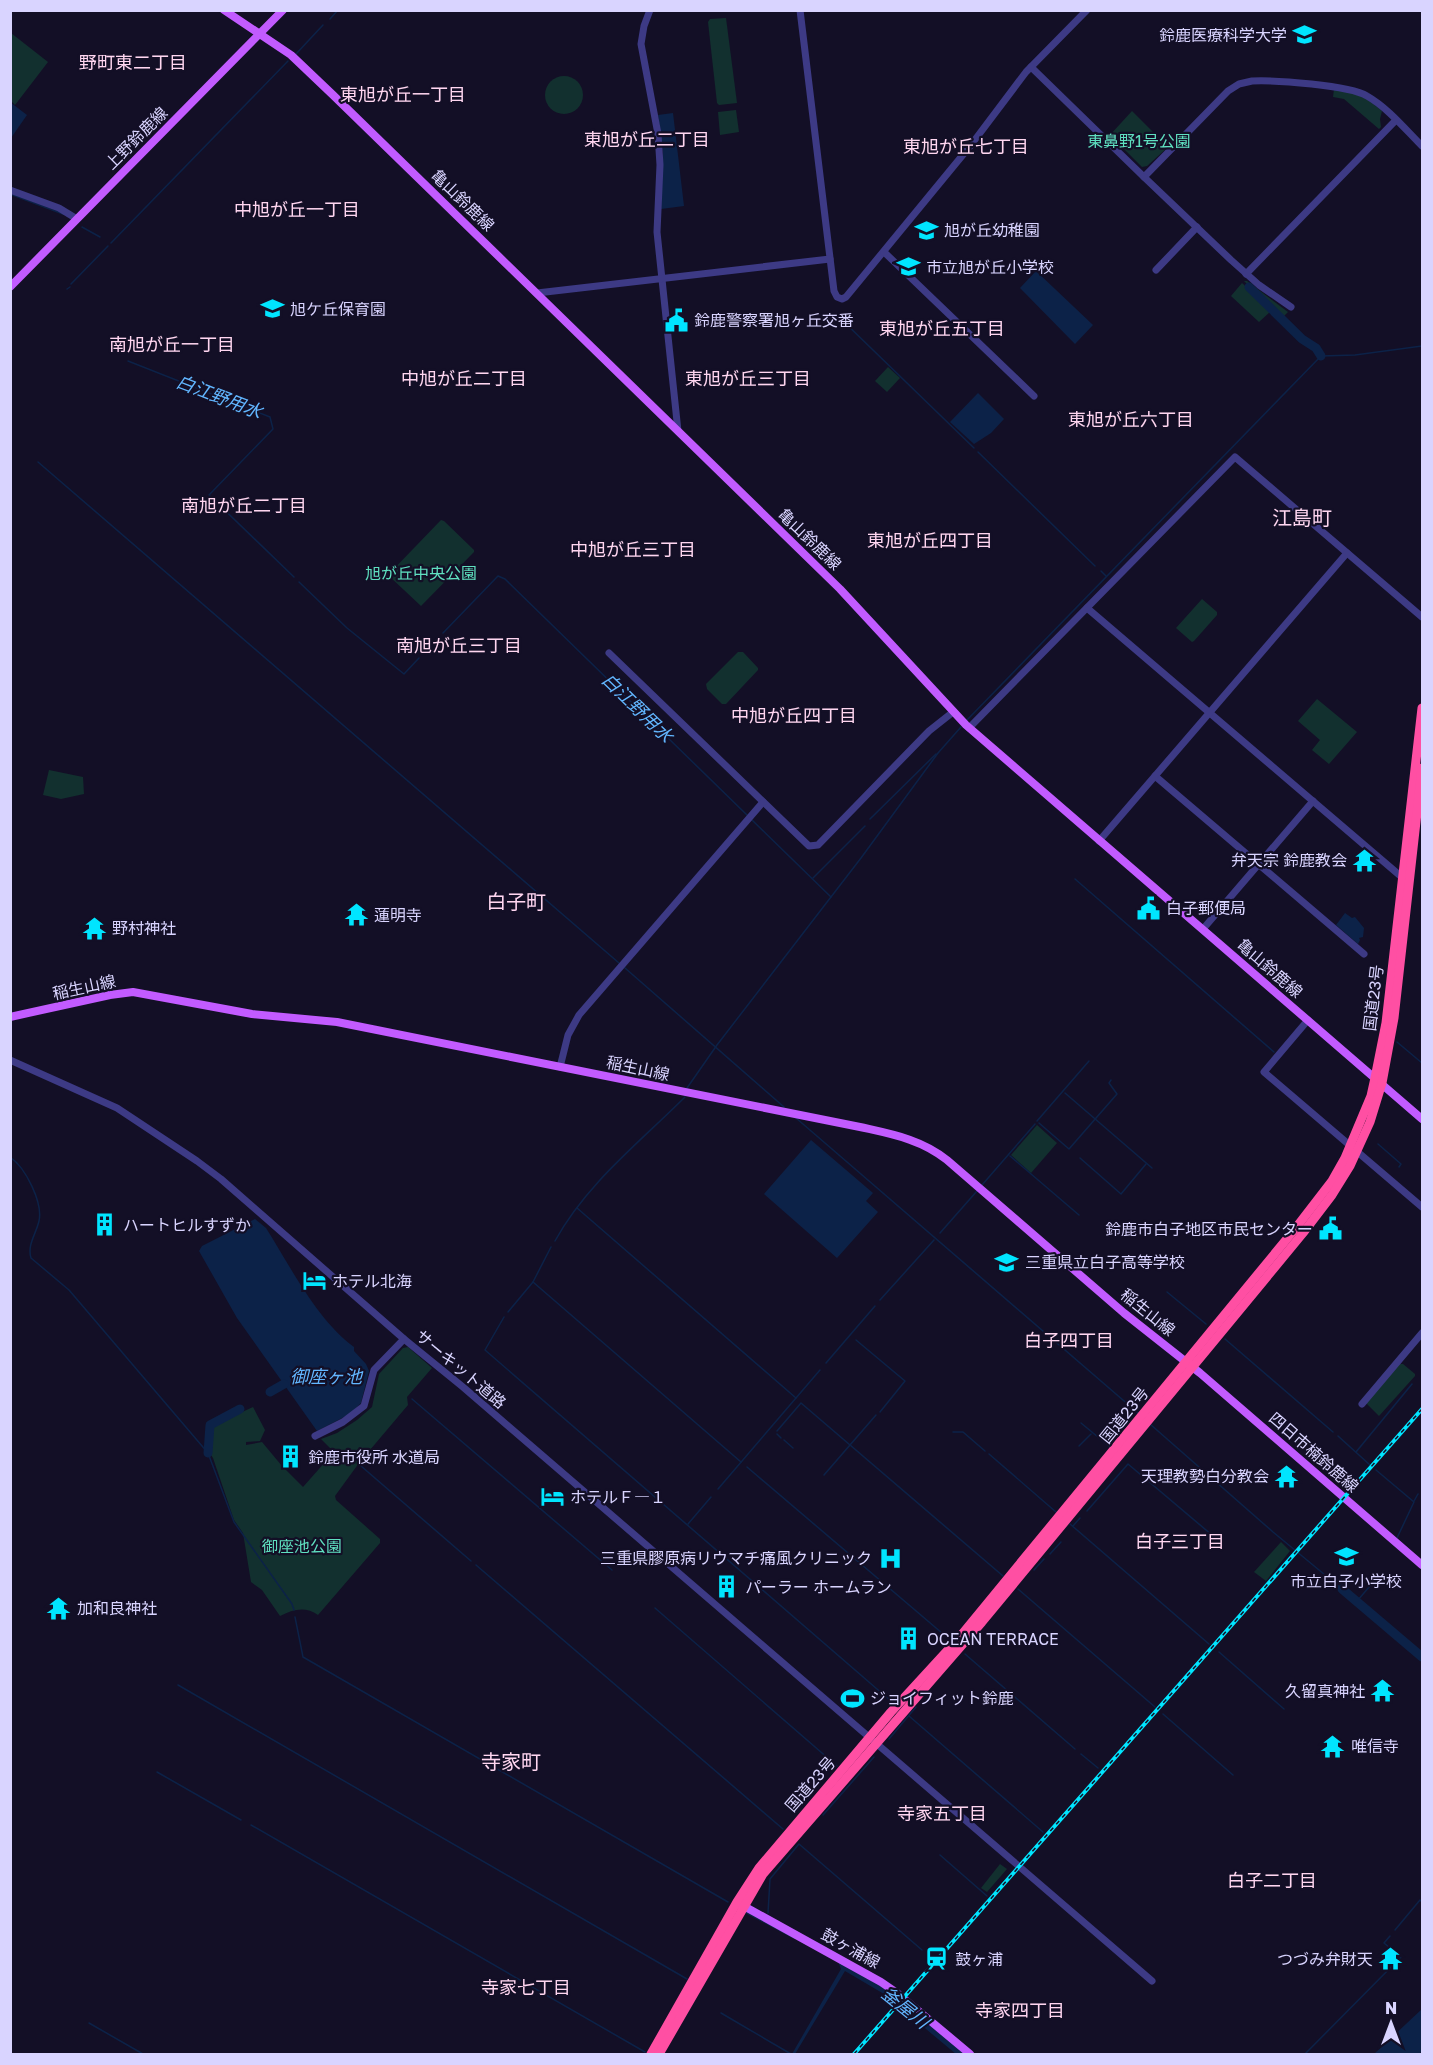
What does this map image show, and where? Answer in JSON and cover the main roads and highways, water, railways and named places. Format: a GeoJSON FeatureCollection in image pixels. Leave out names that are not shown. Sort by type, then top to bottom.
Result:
{"type":"FeatureCollection","features":[{"type":"Feature","properties":{"kind":"highway","name":"国道23号"},"geometry":{"type":"LineString","coordinates":[[651,2055],[740,1904],[763,1874],[872,1740],[992,1610],[1188,1365],[1322,1208],[1339,1184],[1354,1149],[1374,1112],[1394,1018],[1422,708]]}},
{"type":"Feature","properties":{"kind":"highway","name":"国道23号"},"geometry":{"type":"LineString","coordinates":[[1406,882],[1422,768]]}},
{"type":"Feature","properties":{"kind":"highway","name":"国道23号"},"geometry":{"type":"LineString","coordinates":[[658,2055],[740,1904]]}},
{"type":"Feature","properties":{"kind":"main road","name":"亀山鈴鹿線"},"geometry":{"type":"LineString","coordinates":[[224,10],[291,55],[537,292],[840,589],[969,728],[1422,1119]]}},
{"type":"Feature","properties":{"kind":"main road","name":"上野鈴鹿線"},"geometry":{"type":"LineString","coordinates":[[10,287],[283,10]]}},
{"type":"Feature","properties":{"kind":"main road","name":"稲生山線"},"geometry":{"type":"LineString","coordinates":[[10,1017],[110,995],[143,993],[252,1014],[337,1022],[902,1137],[936,1151],[1188,1365]]}},
{"type":"Feature","properties":{"kind":"main road","name":"四日市楠鈴鹿線"},"geometry":{"type":"LineString","coordinates":[[1188,1365],[1422,1565]]}},
{"type":"Feature","properties":{"kind":"main road","name":"鼓ヶ浦線"},"geometry":{"type":"LineString","coordinates":[[740,1904],[881,1982],[970,2055]]}},
{"type":"Feature","properties":{"kind":"water"},"geometry":{"type":"Polygon","coordinates":[[[10,102],[27,115],[11,138],[10,138],[10,102]]]}},
{"type":"Feature","properties":{"kind":"water"},"geometry":{"type":"Polygon","coordinates":[[[673,113],[684,206],[661,209],[663,153],[658,115],[673,113]]]}},
{"type":"Feature","properties":{"kind":"water"},"geometry":{"type":"Polygon","coordinates":[[[1036,271],[1093,325],[1075,344],[1020,288],[1036,271]]]}},
{"type":"Feature","properties":{"kind":"water"},"geometry":{"type":"Polygon","coordinates":[[[978,393],[1004,419],[991,433],[974,444],[950,422],[978,393]]]}},
{"type":"Feature","properties":{"kind":"water"},"geometry":{"type":"Polygon","coordinates":[[[1345,913],[1352,918],[1355,917],[1364,928],[1363,937],[1359,938],[1358,944],[1336,925],[1345,913]]]}},
{"type":"Feature","properties":{"kind":"water"},"geometry":{"type":"Polygon","coordinates":[[[811,1140],[873,1193],[866,1201],[878,1212],[837,1258],[764,1194],[811,1140]]]}},
{"type":"Feature","properties":{"kind":"water","name":"御座ヶ池"},"geometry":{"type":"Polygon","coordinates":[[[255,1219],[266,1228],[316,1308],[354,1347],[354,1351],[369,1371],[361,1403],[350,1414],[317,1431],[237,1318],[199,1251],[202,1246],[255,1219]]]}},
{"type":"Feature","properties":{"kind":"water","name":"釜屋川"},"geometry":{"type":"Polygon","coordinates":[[[837,1959],[878,1982],[967,2054],[956,2054],[884,1994],[845,1971],[795,2054],[792,2054],[841,1969],[837,1959]]]}},
{"type":"Feature","properties":{"kind":"water"},"geometry":{"type":"Polygon","coordinates":[[[1422,2009],[1422,2051],[1419,2054],[1374,2054],[1422,2009]]]}},
{"type":"Feature","properties":{"kind":"waterway","name":"白江野用水"},"geometry":{"type":"LineString","coordinates":[[330,19],[338,10]]}},
{"type":"Feature","properties":{"kind":"waterway","name":"白江野用水"},"geometry":{"type":"LineString","coordinates":[[296,54],[323,25]]}},
{"type":"Feature","properties":{"kind":"waterway","name":"白江野用水"},"geometry":{"type":"LineString","coordinates":[[111,243],[288,61]]}},
{"type":"Feature","properties":{"kind":"waterway"},"geometry":{"type":"LineString","coordinates":[[10,194],[63,214]]}},
{"type":"Feature","properties":{"kind":"waterway"},"geometry":{"type":"LineString","coordinates":[[82,227],[100,237]]}},
{"type":"Feature","properties":{"kind":"waterway","name":"白江野用水"},"geometry":{"type":"LineString","coordinates":[[71,284],[108,246]]}},
{"type":"Feature","properties":{"kind":"waterway","name":"白江野用水"},"geometry":{"type":"LineString","coordinates":[[1249,287],[1302,339],[1316,348],[1321,356]]}},
{"type":"Feature","properties":{"kind":"waterway"},"geometry":{"type":"LineString","coordinates":[[840,318],[974,448]]}},
{"type":"Feature","properties":{"kind":"waterway"},"geometry":{"type":"LineString","coordinates":[[967,720],[1321,356],[1355,355],[1422,346]]}},
{"type":"Feature","properties":{"kind":"waterway","name":"白江野用水"},"geometry":{"type":"LineString","coordinates":[[128,361],[270,417],[273,429],[209,495],[294,577]]}},
{"type":"Feature","properties":{"kind":"waterway"},"geometry":{"type":"LineString","coordinates":[[978,452],[1095,566]]}},
{"type":"Feature","properties":{"kind":"waterway"},"geometry":{"type":"LineString","coordinates":[[38,462],[619,963]]}},
{"type":"Feature","properties":{"kind":"waterway"},"geometry":{"type":"LineString","coordinates":[[1101,571],[1106,576]]}},
{"type":"Feature","properties":{"kind":"waterway","name":"白江野用水"},"geometry":{"type":"LineString","coordinates":[[443,633],[498,576],[505,579],[747,815]]}},
{"type":"Feature","properties":{"kind":"waterway","name":"白江野用水"},"geometry":{"type":"LineString","coordinates":[[299,582],[347,628],[404,674],[419,658]]}},
{"type":"Feature","properties":{"kind":"waterway","name":"白江野用水"},"geometry":{"type":"LineString","coordinates":[[424,652],[439,637]]}},
{"type":"Feature","properties":{"kind":"waterway"},"geometry":{"type":"LineString","coordinates":[[687,1088],[938,753],[961,727]]}},
{"type":"Feature","properties":{"kind":"waterway"},"geometry":{"type":"LineString","coordinates":[[870,819],[936,754]]}},
{"type":"Feature","properties":{"kind":"waterway","name":"白江野用水"},"geometry":{"type":"LineString","coordinates":[[752,820],[831,897]]}},
{"type":"Feature","properties":{"kind":"waterway"},"geometry":{"type":"LineString","coordinates":[[813,878],[865,826]]}},
{"type":"Feature","properties":{"kind":"waterway"},"geometry":{"type":"LineString","coordinates":[[1075,879],[1274,1052]]}},
{"type":"Feature","properties":{"kind":"waterway"},"geometry":{"type":"LineString","coordinates":[[625,968],[784,1107]]}},
{"type":"Feature","properties":{"kind":"waterway"},"geometry":{"type":"LineString","coordinates":[[1397,1042],[1422,1063]]}},
{"type":"Feature","properties":{"kind":"waterway"},"geometry":{"type":"LineString","coordinates":[[1037,1121],[1089,1061]]}},
{"type":"Feature","properties":{"kind":"waterway"},"geometry":{"type":"LineString","coordinates":[[1039,1123],[1069,1149],[1117,1094],[1109,1083],[1111,1080]]}},
{"type":"Feature","properties":{"kind":"waterway"},"geometry":{"type":"LineString","coordinates":[[1065,1093],[1152,1168]]}},
{"type":"Feature","properties":{"kind":"waterway"},"geometry":{"type":"LineString","coordinates":[[555,1241],[568,1220],[598,1182],[685,1097]]}},
{"type":"Feature","properties":{"kind":"waterway"},"geometry":{"type":"LineString","coordinates":[[796,1118],[1138,1413]]}},
{"type":"Feature","properties":{"kind":"waterway"},"geometry":{"type":"LineString","coordinates":[[982,1185],[1035,1124]]}},
{"type":"Feature","properties":{"kind":"waterway"},"geometry":{"type":"LineString","coordinates":[[1378,1144],[1401,1164],[1399,1167]]}},
{"type":"Feature","properties":{"kind":"waterway"},"geometry":{"type":"LineString","coordinates":[[1010,1156],[1079,1215]]}},
{"type":"Feature","properties":{"kind":"waterway"},"geometry":{"type":"LineString","coordinates":[[10,1157],[22,1169],[32,1186],[40,1214],[31,1244],[31,1258],[69,1290],[208,1453],[234,1522],[294,1610]]}},
{"type":"Feature","properties":{"kind":"waterway"},"geometry":{"type":"LineString","coordinates":[[1080,1158],[1121,1194],[1146,1164]]}},
{"type":"Feature","properties":{"kind":"waterway"},"geometry":{"type":"LineString","coordinates":[[940,1233],[977,1191]]}},
{"type":"Feature","properties":{"kind":"waterway"},"geometry":{"type":"LineString","coordinates":[[577,1208],[796,1398]]}},
{"type":"Feature","properties":{"kind":"waterway"},"geometry":{"type":"LineString","coordinates":[[880,1300],[934,1240]]}},
{"type":"Feature","properties":{"kind":"waterway"},"geometry":{"type":"LineString","coordinates":[[508,1312],[533,1282],[551,1247]]}},
{"type":"Feature","properties":{"kind":"waterway"},"geometry":{"type":"LineString","coordinates":[[533,1282],[741,1462]]}},
{"type":"Feature","properties":{"kind":"waterway"},"geometry":{"type":"LineString","coordinates":[[1167,1292],[1206,1324]]}},
{"type":"Feature","properties":{"kind":"waterway"},"geometry":{"type":"LineString","coordinates":[[826,1363],[875,1306]]}},
{"type":"Feature","properties":{"kind":"waterway"},"geometry":{"type":"LineString","coordinates":[[504,1317],[485,1350],[892,1702]]}},
{"type":"Feature","properties":{"kind":"waterway"},"geometry":{"type":"LineString","coordinates":[[1225,1339],[1333,1432]]}},
{"type":"Feature","properties":{"kind":"waterway"},"geometry":{"type":"LineString","coordinates":[[856,1340],[905,1381],[880,1412]]}},
{"type":"Feature","properties":{"kind":"waterway"},"geometry":{"type":"LineString","coordinates":[[718,1489],[820,1370]]}},
{"type":"Feature","properties":{"kind":"waterway"},"geometry":{"type":"LineString","coordinates":[[270,1392],[284,1384]]}},
{"type":"Feature","properties":{"kind":"waterway"},"geometry":{"type":"LineString","coordinates":[[1356,1452],[1412,1384]]}},
{"type":"Feature","properties":{"kind":"waterway"},"geometry":{"type":"LineString","coordinates":[[412,1399],[612,1570]]}},
{"type":"Feature","properties":{"kind":"waterway"},"geometry":{"type":"LineString","coordinates":[[777,1431],[801,1403],[1003,1576]]}},
{"type":"Feature","properties":{"kind":"waterway"},"geometry":{"type":"LineString","coordinates":[[208,1453],[210,1425],[240,1409]]}},
{"type":"Feature","properties":{"kind":"waterway"},"geometry":{"type":"LineString","coordinates":[[824,1475],[876,1415]]}},
{"type":"Feature","properties":{"kind":"waterway"},"geometry":{"type":"LineString","coordinates":[[1081,1423],[1110,1447]]}},
{"type":"Feature","properties":{"kind":"waterway"},"geometry":{"type":"LineString","coordinates":[[1150,1424],[1342,1589]]}},
{"type":"Feature","properties":{"kind":"waterway"},"geometry":{"type":"LineString","coordinates":[[953,1432],[963,1432],[985,1451]]}},
{"type":"Feature","properties":{"kind":"waterway"},"geometry":{"type":"LineString","coordinates":[[777,1434],[781,1438]]}},
{"type":"Feature","properties":{"kind":"waterway"},"geometry":{"type":"LineString","coordinates":[[1079,1446],[1091,1434]]}},
{"type":"Feature","properties":{"kind":"waterway"},"geometry":{"type":"LineString","coordinates":[[1338,1436],[1370,1465]]}},
{"type":"Feature","properties":{"kind":"waterway"},"geometry":{"type":"LineString","coordinates":[[784,1440],[793,1448]]}},
{"type":"Feature","properties":{"kind":"waterway"},"geometry":{"type":"LineString","coordinates":[[989,1454],[1056,1512]]}},
{"type":"Feature","properties":{"kind":"waterway"},"geometry":{"type":"LineString","coordinates":[[1087,1511],[1128,1464],[1219,1541]]}},
{"type":"Feature","properties":{"kind":"waterway"},"geometry":{"type":"LineString","coordinates":[[361,1466],[471,1561]]}},
{"type":"Feature","properties":{"kind":"waterway"},"geometry":{"type":"LineString","coordinates":[[747,1467],[949,1639]]}},
{"type":"Feature","properties":{"kind":"waterway"},"geometry":{"type":"LineString","coordinates":[[1376,1470],[1414,1502],[1397,1538]]}},
{"type":"Feature","properties":{"kind":"waterway"},"geometry":{"type":"LineString","coordinates":[[1414,1501],[1418,1494]]}},
{"type":"Feature","properties":{"kind":"waterway"},"geometry":{"type":"LineString","coordinates":[[688,1524],[711,1497]]}},
{"type":"Feature","properties":{"kind":"waterway"},"geometry":{"type":"LineString","coordinates":[[1073,1526],[1080,1518]]}},
{"type":"Feature","properties":{"kind":"waterway"},"geometry":{"type":"LineString","coordinates":[[1070,1524],[1209,1644]]}},
{"type":"Feature","properties":{"kind":"waterway"},"geometry":{"type":"LineString","coordinates":[[1050,1554],[1061,1542]]}},
{"type":"Feature","properties":{"kind":"waterway"},"geometry":{"type":"LineString","coordinates":[[1034,1570],[1044,1559]]}},
{"type":"Feature","properties":{"kind":"waterway"},"geometry":{"type":"LineString","coordinates":[[476,1565],[783,1829]]}},
{"type":"Feature","properties":{"kind":"waterway"},"geometry":{"type":"LineString","coordinates":[[1357,1601],[1377,1578]]}},
{"type":"Feature","properties":{"kind":"waterway"},"geometry":{"type":"LineString","coordinates":[[1018,1589],[1155,1707]]}},
{"type":"Feature","properties":{"kind":"waterway"},"geometry":{"type":"LineString","coordinates":[[1342,1589],[1422,1657]]}},
{"type":"Feature","properties":{"kind":"waterway"},"geometry":{"type":"LineString","coordinates":[[655,1608],[837,1766]]}},
{"type":"Feature","properties":{"kind":"waterway"},"geometry":{"type":"LineString","coordinates":[[295,1617],[303,1657],[728,1902]]}},
{"type":"Feature","properties":{"kind":"waterway"},"geometry":{"type":"LineString","coordinates":[[1219,1652],[1284,1709]]}},
{"type":"Feature","properties":{"kind":"waterway"},"geometry":{"type":"LineString","coordinates":[[965,1654],[1075,1749]]}},
{"type":"Feature","properties":{"kind":"waterway"},"geometry":{"type":"LineString","coordinates":[[178,1685],[687,1979]]}},
{"type":"Feature","properties":{"kind":"waterway"},"geometry":{"type":"LineString","coordinates":[[889,1739],[916,1707]]}},
{"type":"Feature","properties":{"kind":"waterway"},"geometry":{"type":"LineString","coordinates":[[1163,1714],[1233,1775]]}},
{"type":"Feature","properties":{"kind":"waterway"},"geometry":{"type":"LineString","coordinates":[[909,1716],[1043,1832]]}},
{"type":"Feature","properties":{"kind":"waterway"},"geometry":{"type":"LineString","coordinates":[[1081,1754],[1098,1768]]}},
{"type":"Feature","properties":{"kind":"waterway"},"geometry":{"type":"LineString","coordinates":[[823,1815],[874,1757]]}},
{"type":"Feature","properties":{"kind":"waterway"},"geometry":{"type":"LineString","coordinates":[[157,1772],[241,1820]]}},
{"type":"Feature","properties":{"kind":"waterway"},"geometry":{"type":"LineString","coordinates":[[251,1825],[645,2052]]}},
{"type":"Feature","properties":{"kind":"waterway"},"geometry":{"type":"LineString","coordinates":[[768,1913],[770,1879],[799,1844],[922,1950]]}},
{"type":"Feature","properties":{"kind":"waterway"},"geometry":{"type":"LineString","coordinates":[[940,1855],[987,1896]]}},
{"type":"Feature","properties":{"kind":"waterway"},"geometry":{"type":"LineString","coordinates":[[1395,1930],[1420,1900],[1422,1902]]}},
{"type":"Feature","properties":{"kind":"waterway"},"geometry":{"type":"LineString","coordinates":[[745,1912],[794,1938]]}},
{"type":"Feature","properties":{"kind":"waterway"},"geometry":{"type":"LineString","coordinates":[[1305,2054],[1401,1957],[1384,1943],[1390,1936]]}},
{"type":"Feature","properties":{"kind":"waterway"},"geometry":{"type":"LineString","coordinates":[[721,2013],[791,2054]]}},
{"type":"Feature","properties":{"kind":"waterway"},"geometry":{"type":"LineString","coordinates":[[89,2023],[143,2054]]}},
{"type":"Feature","properties":{"kind":"railway"},"geometry":{"type":"LineString","coordinates":[[854,2054],[1422,1409]]}},
{"type":"Feature","properties":{"kind":"place","name":"鈴鹿医療科学大学"},"geometry":{"type":"Point","coordinates":[1305,35]}},
{"type":"Feature","properties":{"kind":"place","name":"旭が丘幼稚園"},"geometry":{"type":"Point","coordinates":[926,230]}},
{"type":"Feature","properties":{"kind":"place","name":"市立旭が丘小学校"},"geometry":{"type":"Point","coordinates":[908,267]}},
{"type":"Feature","properties":{"kind":"place","name":"旭ケ丘保育園"},"geometry":{"type":"Point","coordinates":[272,309]}},
{"type":"Feature","properties":{"kind":"place","name":"鈴鹿警察署旭ヶ丘交番"},"geometry":{"type":"Point","coordinates":[676,320]}},
{"type":"Feature","properties":{"kind":"place","name":"弁天宗 鈴鹿教会"},"geometry":{"type":"Point","coordinates":[1365,860]}},
{"type":"Feature","properties":{"kind":"place","name":"白子郵便局"},"geometry":{"type":"Point","coordinates":[1148,908]}},
{"type":"Feature","properties":{"kind":"place","name":"蓮明寺"},"geometry":{"type":"Point","coordinates":[356,915]}},
{"type":"Feature","properties":{"kind":"place","name":"野村神社"},"geometry":{"type":"Point","coordinates":[94,928]}},
{"type":"Feature","properties":{"kind":"place","name":"ハートヒルすずか"},"geometry":{"type":"Point","coordinates":[105,1225]}},
{"type":"Feature","properties":{"kind":"place","name":"鈴鹿市白子地区市民センター"},"geometry":{"type":"Point","coordinates":[1331,1229]}},
{"type":"Feature","properties":{"kind":"place","name":"三重県立白子高等学校"},"geometry":{"type":"Point","coordinates":[1007,1262]}},
{"type":"Feature","properties":{"kind":"place","name":"ホテル北海"},"geometry":{"type":"Point","coordinates":[314,1281]}},
{"type":"Feature","properties":{"kind":"place","name":"鈴鹿市役所 水道局"},"geometry":{"type":"Point","coordinates":[290,1457]}},
{"type":"Feature","properties":{"kind":"place","name":"天理教勢白分教会"},"geometry":{"type":"Point","coordinates":[1287,1476]}},
{"type":"Feature","properties":{"kind":"place","name":"ホテルＦ―１"},"geometry":{"type":"Point","coordinates":[552,1497]}},
{"type":"Feature","properties":{"kind":"place","name":"市立白子小学校"},"geometry":{"type":"Point","coordinates":[1346,1556]}},
{"type":"Feature","properties":{"kind":"place","name":"三重県膠原病リウマチ痛風クリニック"},"geometry":{"type":"Point","coordinates":[890,1558]}},
{"type":"Feature","properties":{"kind":"place","name":"パーラー ホームラン"},"geometry":{"type":"Point","coordinates":[727,1587]}},
{"type":"Feature","properties":{"kind":"place","name":"加和良神社"},"geometry":{"type":"Point","coordinates":[59,1608]}},
{"type":"Feature","properties":{"kind":"place","name":"OCEAN TERRACE"},"geometry":{"type":"Point","coordinates":[909,1639]}},
{"type":"Feature","properties":{"kind":"place","name":"久留真神社"},"geometry":{"type":"Point","coordinates":[1383,1691]}},
{"type":"Feature","properties":{"kind":"place","name":"ジョイフィット鈴鹿"},"geometry":{"type":"Point","coordinates":[852,1698]}},
{"type":"Feature","properties":{"kind":"place","name":"唯信寺"},"geometry":{"type":"Point","coordinates":[1333,1746]}},
{"type":"Feature","properties":{"kind":"place","name":"鼓ヶ浦"},"geometry":{"type":"Point","coordinates":[937,1959]}},
{"type":"Feature","properties":{"kind":"place","name":"つづみ弁財天"},"geometry":{"type":"Point","coordinates":[1391,1959]}},
{"type":"Feature","properties":{"kind":"district","name":"野町東二丁目"},"geometry":{"type":"Point","coordinates":[133,63]}},
{"type":"Feature","properties":{"kind":"district","name":"東旭が丘一丁目"},"geometry":{"type":"Point","coordinates":[403,95]}},
{"type":"Feature","properties":{"kind":"district","name":"東旭が丘二丁目"},"geometry":{"type":"Point","coordinates":[647,140]}},
{"type":"Feature","properties":{"kind":"district","name":"東旭が丘七丁目"},"geometry":{"type":"Point","coordinates":[966,147]}},
{"type":"Feature","properties":{"kind":"district","name":"中旭が丘一丁目"},"geometry":{"type":"Point","coordinates":[297,210]}},
{"type":"Feature","properties":{"kind":"district","name":"東旭が丘五丁目"},"geometry":{"type":"Point","coordinates":[942,329]}},
{"type":"Feature","properties":{"kind":"district","name":"南旭が丘一丁目"},"geometry":{"type":"Point","coordinates":[172,345]}},
{"type":"Feature","properties":{"kind":"district","name":"中旭が丘二丁目"},"geometry":{"type":"Point","coordinates":[464,379]}},
{"type":"Feature","properties":{"kind":"district","name":"東旭が丘三丁目"},"geometry":{"type":"Point","coordinates":[748,379]}},
{"type":"Feature","properties":{"kind":"district","name":"東旭が丘六丁目"},"geometry":{"type":"Point","coordinates":[1131,420]}},
{"type":"Feature","properties":{"kind":"district","name":"南旭が丘二丁目"},"geometry":{"type":"Point","coordinates":[244,506]}},
{"type":"Feature","properties":{"kind":"district","name":"江島町"},"geometry":{"type":"Point","coordinates":[1302,518]}},
{"type":"Feature","properties":{"kind":"district","name":"東旭が丘四丁目"},"geometry":{"type":"Point","coordinates":[930,541]}},
{"type":"Feature","properties":{"kind":"district","name":"中旭が丘三丁目"},"geometry":{"type":"Point","coordinates":[633,550]}},
{"type":"Feature","properties":{"kind":"district","name":"南旭が丘三丁目"},"geometry":{"type":"Point","coordinates":[459,646]}},
{"type":"Feature","properties":{"kind":"district","name":"中旭が丘四丁目"},"geometry":{"type":"Point","coordinates":[794,716]}},
{"type":"Feature","properties":{"kind":"district","name":"白子町"},"geometry":{"type":"Point","coordinates":[516,902]}},
{"type":"Feature","properties":{"kind":"district","name":"白子四丁目"},"geometry":{"type":"Point","coordinates":[1069,1341]}},
{"type":"Feature","properties":{"kind":"district","name":"白子三丁目"},"geometry":{"type":"Point","coordinates":[1180,1542]}},
{"type":"Feature","properties":{"kind":"district","name":"寺家町"},"geometry":{"type":"Point","coordinates":[511,1762]}},
{"type":"Feature","properties":{"kind":"district","name":"寺家五丁目"},"geometry":{"type":"Point","coordinates":[942,1814]}},
{"type":"Feature","properties":{"kind":"district","name":"白子二丁目"},"geometry":{"type":"Point","coordinates":[1272,1881]}},
{"type":"Feature","properties":{"kind":"district","name":"寺家七丁目"},"geometry":{"type":"Point","coordinates":[526,1988]}},
{"type":"Feature","properties":{"kind":"district","name":"寺家四丁目"},"geometry":{"type":"Point","coordinates":[1020,2011]}},
{"type":"Feature","properties":{"kind":"park label","name":"東鼻野1号公園"},"geometry":{"type":"Point","coordinates":[1139,141]}},
{"type":"Feature","properties":{"kind":"park label","name":"旭が丘中央公園"},"geometry":{"type":"Point","coordinates":[421,573]}},
{"type":"Feature","properties":{"kind":"park label","name":"御座池公園"},"geometry":{"type":"Point","coordinates":[302,1546]}}]}
